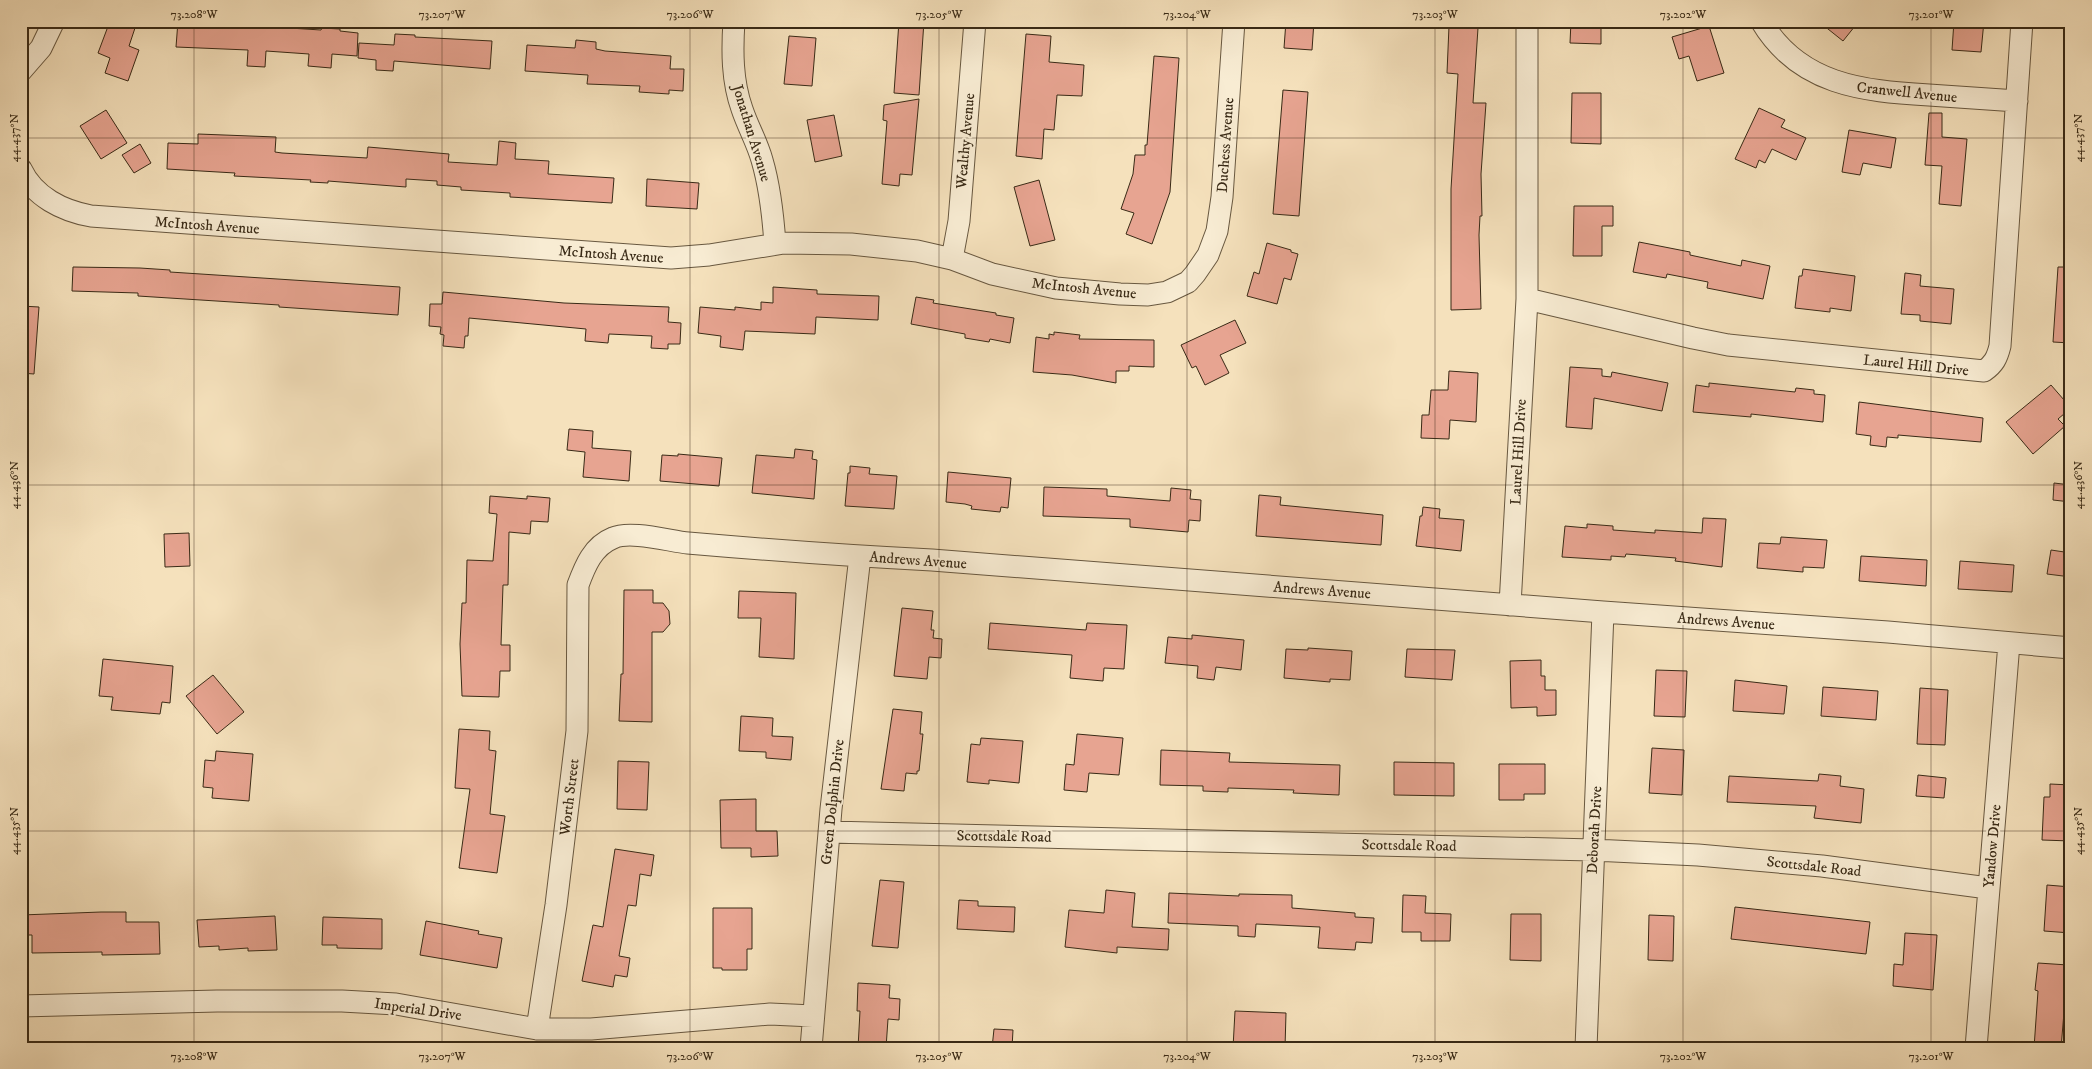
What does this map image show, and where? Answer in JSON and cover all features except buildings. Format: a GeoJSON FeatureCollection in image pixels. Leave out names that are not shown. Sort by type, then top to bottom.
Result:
{"type":"FeatureCollection","features":[{"type":"Feature","properties":{"kind":"street"},"geometry":{"type":"LineString","coordinates":[[21,71],[41,48],[54,21]]}},
{"type":"Feature","properties":{"kind":"street","name":"Jonathan Avenue"},"geometry":{"type":"LineString","coordinates":[[734,21],[734,71],[737,92],[768,179],[775,244]]}},
{"type":"Feature","properties":{"kind":"street","name":"Wealthy Avenue"},"geometry":{"type":"LineString","coordinates":[[952,259],[959,221],[975,21]]}},
{"type":"Feature","properties":{"kind":"street","name":"Duchess Avenue"},"geometry":{"type":"LineString","coordinates":[[1202,265],[1212,244],[1219,217],[1234,21]]}},
{"type":"Feature","properties":{"kind":"street","name":"Laurel Hill Drive"},"geometry":{"type":"LineString","coordinates":[[1510,605],[1526,299],[1527,21]]}},
{"type":"Feature","properties":{"kind":"street","name":"Cranwell Avenue"},"geometry":{"type":"LineString","coordinates":[[1761,21],[1778,44],[1793,59],[1811,71],[1836,82],[1887,93],[2017,101]]}},
{"type":"Feature","properties":{"kind":"street","name":"Laurel Hill Drive"},"geometry":{"type":"LineString","coordinates":[[1526,299],[1728,345],[1984,371],[1992,366],[1997,358],[2000,346],[2022,21]]}},
{"type":"Feature","properties":{"kind":"street","name":"McIntosh Avenue"},"geometry":{"type":"LineString","coordinates":[[21,169],[30,184],[50,202],[77,214],[91,216],[671,258],[709,255],[775,244],[826,243],[917,251],[952,259],[992,274],[1030,284],[1082,291],[1148,295],[1167,292],[1188,282],[1202,265]]}},
{"type":"Feature","properties":{"kind":"street","name":"Andrews Avenue"},"geometry":{"type":"LineString","coordinates":[[586,564],[598,548],[614,537],[632,536],[860,556],[1888,632],[2071,648]]}},
{"type":"Feature","properties":{"kind":"street","name":"Green Dolphin Drive"},"geometry":{"type":"LineString","coordinates":[[810,1048],[829,832],[860,556]]}},
{"type":"Feature","properties":{"kind":"street","name":"Worth Street"},"geometry":{"type":"LineString","coordinates":[[538,1029],[556,905],[577,732],[578,585],[586,564]]}},
{"type":"Feature","properties":{"kind":"street","name":"Deborah Drive"},"geometry":{"type":"LineString","coordinates":[[1586,1048],[1603,612]]}},
{"type":"Feature","properties":{"kind":"street","name":"Yandow Drive"},"geometry":{"type":"LineString","coordinates":[[1976,1048],[2009,644]]}},
{"type":"Feature","properties":{"kind":"street","name":"Scottsdale Road"},"geometry":{"type":"LineString","coordinates":[[829,832],[1593,850],[1698,855],[1822,866],[1988,888]]}},
{"type":"Feature","properties":{"kind":"street","name":"Imperial Drive"},"geometry":{"type":"LineString","coordinates":[[21,1006],[217,1001],[351,1001],[396,1004],[538,1029],[591,1029],[770,1014],[813,1016]]}}]}
